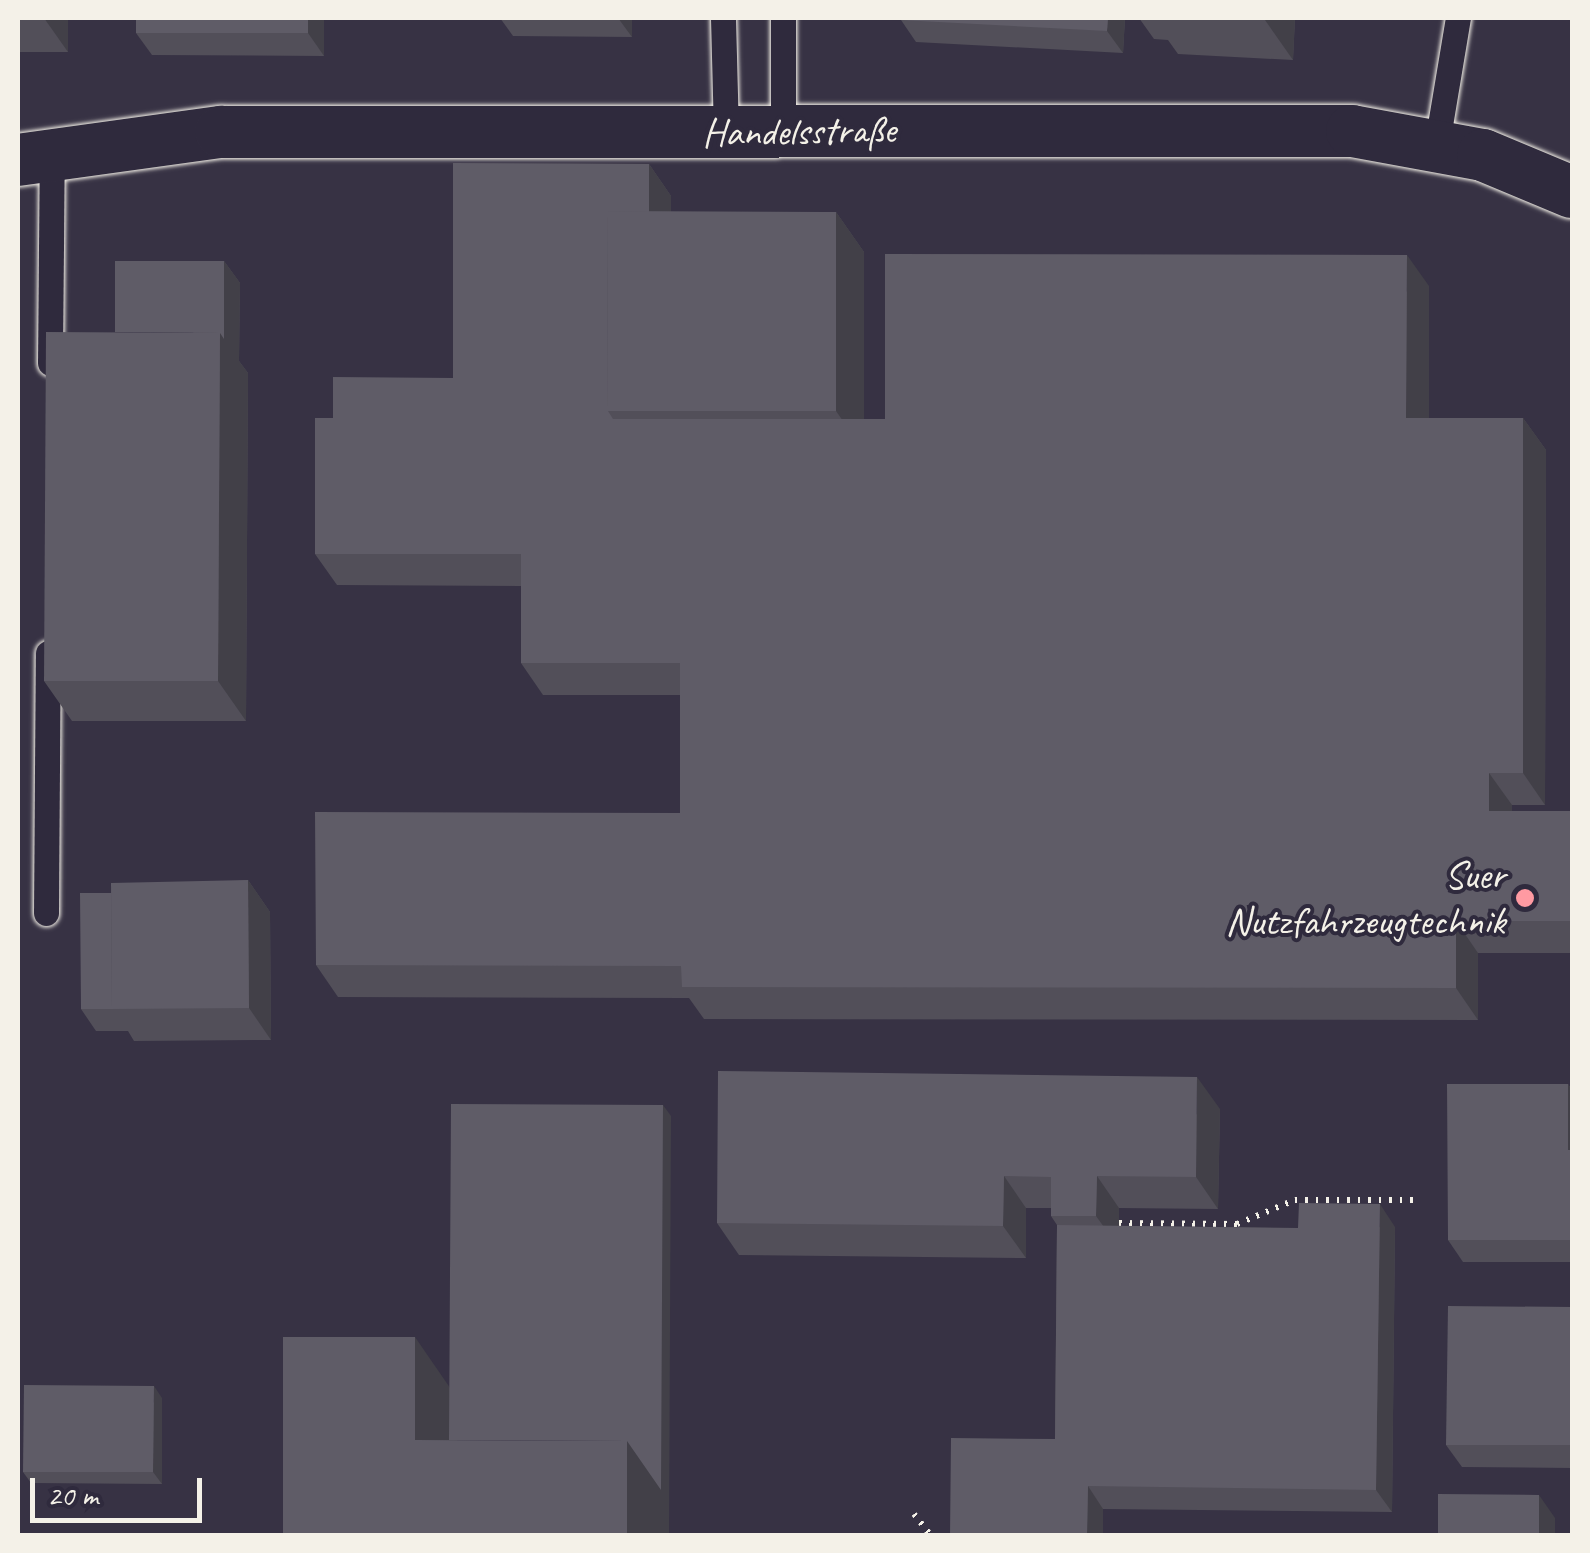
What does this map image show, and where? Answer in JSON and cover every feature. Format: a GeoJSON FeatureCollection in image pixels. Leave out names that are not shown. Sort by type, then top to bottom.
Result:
{"type":"FeatureCollection","features":[{"type":"Feature","properties":{"kind":"street","name":"Handelsstraße"},"geometry":{"type":"LineString","coordinates":[[34,157],[221,132],[1320,130],[1437,143],[1572,192]]}},
{"type":"Feature","properties":{"kind":"lane"},"geometry":{"type":"LineString","coordinates":[[723,18],[726,132]]}},
{"type":"Feature","properties":{"kind":"lane"},"geometry":{"type":"LineString","coordinates":[[784,18],[784,132]]}},
{"type":"Feature","properties":{"kind":"lane"},"geometry":{"type":"LineString","coordinates":[[1437,143],[1458,18]]}},
{"type":"Feature","properties":{"kind":"lane"},"geometry":{"type":"LineString","coordinates":[[34,157],[50,393]]}},
{"type":"Feature","properties":{"kind":"lane"},"geometry":{"type":"LineString","coordinates":[[46,913],[48,633]]}},
{"type":"Feature","properties":{"kind":"path"},"geometry":{"type":"LineString","coordinates":[[1119,1223],[1237,1224],[1295,1200],[1415,1200]]}},
{"type":"Feature","properties":{"kind":"path"},"geometry":{"type":"LineString","coordinates":[[914,1514],[931,1536]]}},
{"type":"Feature","properties":{"kind":"building"},"geometry":{"type":"Polygon","coordinates":[[[136,18],[308,18],[308,33],[136,33],[136,18]]]}},
{"type":"Feature","properties":{"kind":"building"},"geometry":{"type":"Polygon","coordinates":[[[901,18],[1108,18],[1107,31],[901,18]]]}},
{"type":"Feature","properties":{"kind":"building"},"geometry":{"type":"Polygon","coordinates":[[[453,163],[649,164],[649,212],[607,211],[608,411],[613,419],[885,419],[885,254],[1407,255],[1406,418],[1523,418],[1523,773],[1489,773],[1489,811],[1572,811],[1572,921],[1456,921],[1456,988],[682,987],[681,966],[316,965],[315,812],[680,813],[680,663],[521,663],[521,554],[315,554],[315,418],[453,418],[453,163]]]}},
{"type":"Feature","properties":{"kind":"building"},"geometry":{"type":"Polygon","coordinates":[[[607,211],[836,212],[836,411],[608,411],[607,211]]]}},
{"type":"Feature","properties":{"kind":"building"},"geometry":{"type":"Polygon","coordinates":[[[115,261],[224,261],[224,339],[220,333],[115,332],[115,261]]]}},
{"type":"Feature","properties":{"kind":"building"},"geometry":{"type":"Polygon","coordinates":[[[46,332],[220,333],[218,681],[44,681],[46,332]]]}},
{"type":"Feature","properties":{"kind":"building"},"geometry":{"type":"Polygon","coordinates":[[[333,377],[453,378],[453,418],[333,418],[333,377]]]}},
{"type":"Feature","properties":{"kind":"building"},"geometry":{"type":"Polygon","coordinates":[[[248,880],[249,1008],[112,1009],[111,883],[248,880]]]}},
{"type":"Feature","properties":{"kind":"building"},"geometry":{"type":"Polygon","coordinates":[[[80,893],[111,893],[112,1009],[81,1009],[80,893]]]}},
{"type":"Feature","properties":{"kind":"building"},"geometry":{"type":"Polygon","coordinates":[[[718,1071],[1197,1077],[1196,1177],[1097,1176],[1096,1216],[1051,1216],[1051,1177],[1004,1176],[1003,1226],[717,1223],[718,1071]]]}},
{"type":"Feature","properties":{"kind":"building"},"geometry":{"type":"Polygon","coordinates":[[[1447,1084],[1568,1084],[1572,1240],[1448,1240],[1447,1084]]]}},
{"type":"Feature","properties":{"kind":"building"},"geometry":{"type":"Polygon","coordinates":[[[451,1104],[663,1105],[661,1490],[627,1441],[449,1440],[451,1104]]]}},
{"type":"Feature","properties":{"kind":"building"},"geometry":{"type":"Polygon","coordinates":[[[1299,1203],[1380,1204],[1376,1490],[1088,1486],[1087,1536],[950,1536],[951,1438],[1055,1439],[1057,1225],[1298,1228],[1299,1203]]]}},
{"type":"Feature","properties":{"kind":"building"},"geometry":{"type":"Polygon","coordinates":[[[1448,1306],[1572,1307],[1572,1445],[1446,1445],[1448,1306]]]}},
{"type":"Feature","properties":{"kind":"building"},"geometry":{"type":"Polygon","coordinates":[[[283,1337],[415,1337],[415,1440],[627,1441],[627,1536],[283,1536],[283,1337]]]}},
{"type":"Feature","properties":{"kind":"building"},"geometry":{"type":"Polygon","coordinates":[[[24,1385],[154,1386],[153,1472],[23,1472],[24,1385]]]}},
{"type":"Feature","properties":{"kind":"building"},"geometry":{"type":"Polygon","coordinates":[[[1438,1494],[1539,1495],[1539,1536],[1438,1536],[1438,1494]]]}},
{"type":"Feature","properties":{"kind":"place","name":"Suer Nutzfahrzeugtechnik"},"geometry":{"type":"Point","coordinates":[1525,898]}}]}
